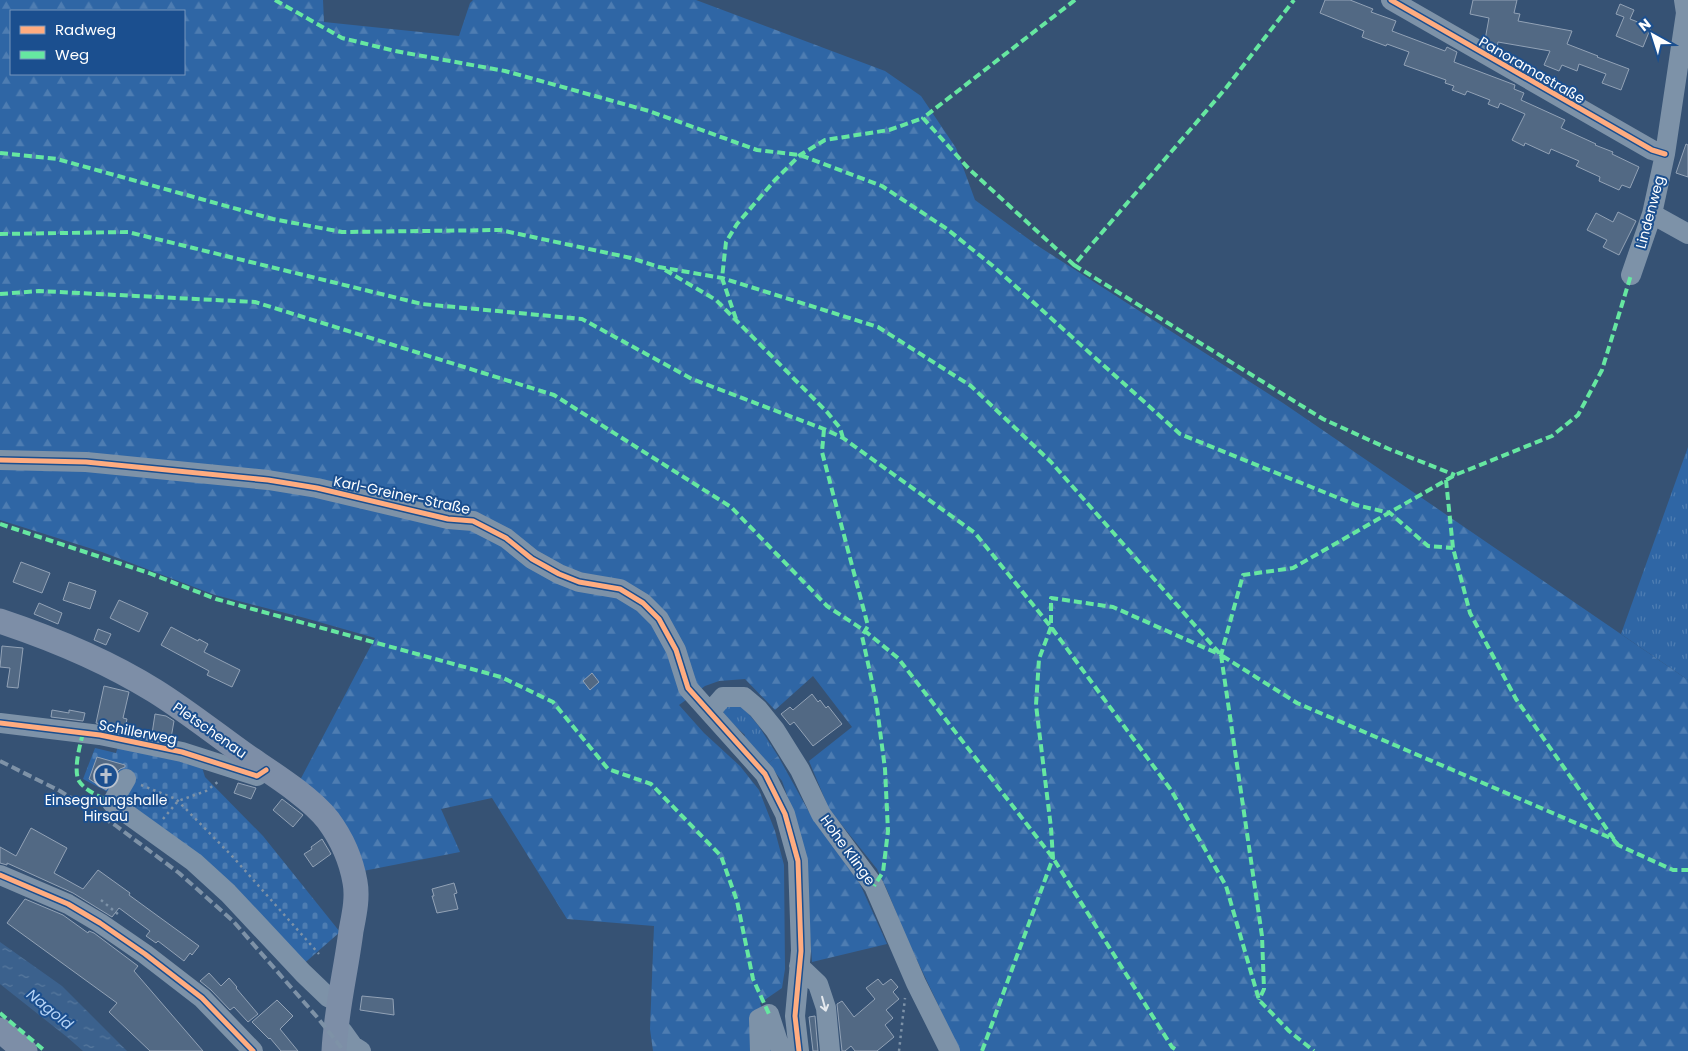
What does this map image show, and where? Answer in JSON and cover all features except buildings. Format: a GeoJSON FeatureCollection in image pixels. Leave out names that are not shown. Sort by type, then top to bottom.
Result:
{"type":"FeatureCollection","features":[{"type":"Feature","properties":{"kind":"main road","name":"Pletschenau"},"geometry":{"type":"LineString","coordinates":[[0,621],[43,636],[108,665],[156,692],[314,805],[327,819],[350,857],[356,884],[355,906],[338,1002],[335,1041]]}},
{"type":"Feature","properties":{"kind":"main road"},"geometry":{"type":"LineString","coordinates":[[0,1030],[25,1051]]}},
{"type":"Feature","properties":{"kind":"street","name":"Panoramastraße"},"geometry":{"type":"LineString","coordinates":[[1391,0],[1572,106],[1652,150],[1665,154]]}},
{"type":"Feature","properties":{"kind":"street","name":"Lindenweg"},"geometry":{"type":"LineString","coordinates":[[1631,275],[1652,214],[1665,154],[1686,13],[1684,0]]}},
{"type":"Feature","properties":{"kind":"street"},"geometry":{"type":"LineString","coordinates":[[1652,214],[1688,234]]}},
{"type":"Feature","properties":{"kind":"street","name":"Karl-Greiner-Straße"},"geometry":{"type":"LineString","coordinates":[[0,460],[86,462],[268,480],[317,488],[448,519],[473,521],[506,538],[532,558],[559,574],[579,582],[620,590],[643,603],[659,619],[676,650],[688,688],[765,774],[785,814],[798,860],[801,951],[795,1016],[799,1051]]}},
{"type":"Feature","properties":{"kind":"street","name":"Hohe Klinge"},"geometry":{"type":"LineString","coordinates":[[710,712],[723,697],[744,697],[758,709],[775,730],[800,770],[821,814],[874,886],[916,983],[950,1051]]}},
{"type":"Feature","properties":{"kind":"street","name":"Schillerweg"},"geometry":{"type":"LineString","coordinates":[[0,723],[109,737],[182,752],[257,776],[266,770]]}},
{"type":"Feature","properties":{"kind":"street"},"geometry":{"type":"LineString","coordinates":[[126,779],[112,803],[194,862],[228,892],[303,973],[328,997],[338,1002]]}},
{"type":"Feature","properties":{"kind":"street"},"geometry":{"type":"LineString","coordinates":[[0,875],[68,904],[145,954],[202,998],[253,1051]]}},
{"type":"Feature","properties":{"kind":"street"},"geometry":{"type":"LineString","coordinates":[[799,966],[818,984],[826,1008],[830,1051]]}},
{"type":"Feature","properties":{"kind":"street"},"geometry":{"type":"LineString","coordinates":[[760,1051],[759,1019],[769,1014],[782,1051]]}},
{"type":"Feature","properties":{"kind":"street"},"geometry":{"type":"LineString","coordinates":[[335,1041],[343,1032],[353,1046],[362,1051]]}},
{"type":"Feature","properties":{"kind":"path"},"geometry":{"type":"LineString","coordinates":[[153,832],[178,801],[206,792],[219,781],[229,767]]}},
{"type":"Feature","properties":{"kind":"path"},"geometry":{"type":"LineString","coordinates":[[126,779],[176,799],[233,857],[319,954]]}},
{"type":"Feature","properties":{"kind":"path"},"geometry":{"type":"LineString","coordinates":[[101,900],[120,915]]}},
{"type":"Feature","properties":{"kind":"path"},"geometry":{"type":"LineString","coordinates":[[900,1051],[905,993]]}},
{"type":"Feature","properties":{"kind":"green space"},"geometry":{"type":"Polygon","coordinates":[[[0,0],[323,0],[324,22],[459,36],[470,3],[473,0],[696,0],[885,71],[921,96],[956,148],[975,200],[1038,246],[1283,403],[1688,680],[1688,1051],[960,1051],[907,939],[877,869],[829,809],[809,761],[852,727],[813,676],[775,710],[745,679],[719,681],[705,686],[679,705],[704,733],[740,766],[759,790],[775,831],[784,865],[785,969],[782,988],[760,1003],[776,1051],[653,1051],[650,1029],[654,926],[567,919],[492,798],[441,809],[460,852],[363,871],[298,784],[375,638],[215,595],[102,552],[0,520],[0,0]]]}},
{"type":"Feature","properties":{"kind":"green space"},"geometry":{"type":"Polygon","coordinates":[[[1688,447],[1688,680],[1621,634],[1688,447]]]}},
{"type":"Feature","properties":{"kind":"green space"},"geometry":{"type":"Polygon","coordinates":[[[741,705],[758,725],[778,756],[768,763],[744,737],[745,735],[725,717],[723,711],[726,706],[741,705]]]}},
{"type":"Feature","properties":{"kind":"green space"},"geometry":{"type":"Polygon","coordinates":[[[119,743],[201,764],[205,777],[263,836],[340,932],[300,967],[123,800],[83,779],[95,748],[116,753],[119,743]]]}},
{"type":"Feature","properties":{"kind":"green space"},"geometry":{"type":"Polygon","coordinates":[[[778,756],[809,812],[860,884],[887,944],[812,962],[805,866],[795,818],[782,781],[768,763],[778,756]]]}},
{"type":"Feature","properties":{"kind":"water","name":"Nagold"},"geometry":{"type":"Polygon","coordinates":[[[0,942],[62,986],[127,1051],[83,1051],[0,984],[0,942]]]}},
{"type":"Feature","properties":{"kind":"railway"},"geometry":{"type":"LineString","coordinates":[[0,761],[60,791],[115,825],[179,873],[233,921],[317,1017],[344,1051]]}},
{"type":"Feature","properties":{"kind":"marked path"},"geometry":{"type":"LineString","coordinates":[[275,0],[342,38],[395,51],[505,71],[649,111],[757,150],[800,155],[882,186],[947,229],[993,266],[1180,434],[1356,505],[1390,513],[1428,546],[1453,548]]}},
{"type":"Feature","properties":{"kind":"marked path"},"geometry":{"type":"LineString","coordinates":[[1075,0],[923,118],[969,169],[1074,265],[1226,88],[1294,0]]}},
{"type":"Feature","properties":{"kind":"marked path"},"geometry":{"type":"LineString","coordinates":[[736,319],[722,278],[726,242],[737,224],[775,180],[800,155],[825,140],[889,130],[923,118]]}},
{"type":"Feature","properties":{"kind":"marked path"},"geometry":{"type":"LineString","coordinates":[[0,153],[57,159],[273,219],[342,232],[500,230],[631,258],[659,267],[722,278],[878,327],[971,386],[1051,462],[1221,655],[1297,703],[1613,839],[1618,845]]}},
{"type":"Feature","properties":{"kind":"marked path"},"geometry":{"type":"LineString","coordinates":[[0,234],[128,232],[422,304],[582,319],[692,379],[843,438],[975,533],[1051,627],[1171,790],[1226,886],[1259,1000],[1289,1031],[1314,1051]]}},
{"type":"Feature","properties":{"kind":"marked path"},"geometry":{"type":"LineString","coordinates":[[1074,265],[1323,419],[1389,449],[1455,475]]}},
{"type":"Feature","properties":{"kind":"marked path"},"geometry":{"type":"LineString","coordinates":[[665,270],[716,300],[827,412],[840,428],[843,438]]}},
{"type":"Feature","properties":{"kind":"marked path"},"geometry":{"type":"LineString","coordinates":[[982,1051],[1053,858],[1036,705],[1039,659],[1051,627],[1051,598],[1113,607],[1221,655],[1243,575],[1293,568],[1455,475],[1552,436],[1578,415],[1602,370],[1631,275]]}},
{"type":"Feature","properties":{"kind":"marked path"},"geometry":{"type":"LineString","coordinates":[[0,294],[39,291],[255,302],[554,395],[731,507],[827,606],[865,631],[898,658],[1053,858],[1172,1047],[1178,1051]]}},
{"type":"Feature","properties":{"kind":"marked path"},"geometry":{"type":"LineString","coordinates":[[824,429],[822,452],[868,626],[862,636],[876,700],[885,769],[888,831],[883,872],[874,886]]}},
{"type":"Feature","properties":{"kind":"marked path"},"geometry":{"type":"LineString","coordinates":[[1446,480],[1453,548],[1470,613],[1516,699],[1618,845],[1673,870],[1688,870]]}},
{"type":"Feature","properties":{"kind":"marked path"},"geometry":{"type":"LineString","coordinates":[[0,524],[149,573],[216,599],[501,677],[553,702],[608,769],[651,784],[721,856],[737,901],[753,979],[769,1014]]}},
{"type":"Feature","properties":{"kind":"marked path"},"geometry":{"type":"LineString","coordinates":[[1221,655],[1262,936],[1264,989],[1259,1000]]}},
{"type":"Feature","properties":{"kind":"marked path"},"geometry":{"type":"LineString","coordinates":[[83,733],[77,764],[79,781],[89,791],[112,803]]}},
{"type":"Feature","properties":{"kind":"marked path"},"geometry":{"type":"LineString","coordinates":[[0,1013],[45,1051]]}},
{"type":"Feature","properties":{"kind":"cycle path"},"geometry":{"type":"LineString","coordinates":[[1391,0],[1652,150],[1665,154]]}},
{"type":"Feature","properties":{"kind":"cycle path"},"geometry":{"type":"LineString","coordinates":[[0,460],[86,462],[268,480],[317,488],[448,519],[473,521],[506,538],[532,559],[559,574],[579,582],[620,589],[643,603],[659,619],[676,650],[688,688],[765,774],[785,814],[798,861],[801,951],[795,1016],[799,1051]]}},
{"type":"Feature","properties":{"kind":"cycle path"},"geometry":{"type":"LineString","coordinates":[[0,723],[100,735],[182,752],[257,776],[266,770]]}},
{"type":"Feature","properties":{"kind":"cycle path"},"geometry":{"type":"LineString","coordinates":[[0,875],[68,904],[145,954],[202,998],[253,1051]]}},
{"type":"Feature","properties":{"kind":"place","name":"Einsegnungshalle Hirsau"},"geometry":{"type":"Point","coordinates":[106,776]}}]}
